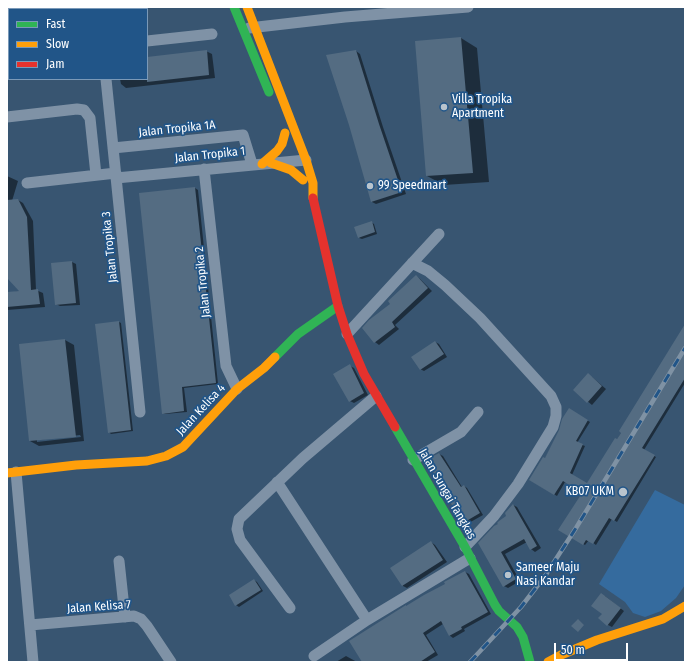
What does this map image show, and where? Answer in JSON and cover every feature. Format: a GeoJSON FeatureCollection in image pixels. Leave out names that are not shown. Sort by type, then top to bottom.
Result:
{"type":"FeatureCollection","features":[{"type":"Feature","properties":{"kind":"street"},"geometry":{"type":"LineString","coordinates":[[234,7],[271,98]]}},
{"type":"Feature","properties":{"kind":"street"},"geometry":{"type":"LineString","coordinates":[[248,7],[301,160],[304,186],[313,196]]}},
{"type":"Feature","properties":{"kind":"street"},"geometry":{"type":"LineString","coordinates":[[243,29],[345,16],[468,7]]}},
{"type":"Feature","properties":{"kind":"street"},"geometry":{"type":"LineString","coordinates":[[148,42],[212,34]]}},
{"type":"Feature","properties":{"kind":"street","name":"Jalan Tropika 3"},"geometry":{"type":"LineString","coordinates":[[106,80],[140,412]]}},
{"type":"Feature","properties":{"kind":"street"},"geometry":{"type":"LineString","coordinates":[[7,117],[77,109],[84,110],[90,118],[96,175]]}},
{"type":"Feature","properties":{"kind":"street"},"geometry":{"type":"LineString","coordinates":[[262,164],[277,151],[282,144],[284,129],[313,183],[313,196]]}},
{"type":"Feature","properties":{"kind":"street","name":"Jalan Tropika 1A"},"geometry":{"type":"LineString","coordinates":[[113,148],[243,135],[262,164]]}},
{"type":"Feature","properties":{"kind":"street","name":"Jalan Tropika 1"},"geometry":{"type":"LineString","coordinates":[[27,183],[96,175],[116,176],[301,160]]}},
{"type":"Feature","properties":{"kind":"street"},"geometry":{"type":"LineString","coordinates":[[262,164],[291,170],[303,180]]}},
{"type":"Feature","properties":{"kind":"street","name":"Jalan Tropika 2"},"geometry":{"type":"LineString","coordinates":[[204,169],[226,366],[237,389]]}},
{"type":"Feature","properties":{"kind":"street","name":"Jalan Sungai Tangkas"},"geometry":{"type":"LineString","coordinates":[[313,196],[338,306],[346,331],[364,374],[465,547],[499,611],[520,632],[526,643],[530,662]]}},
{"type":"Feature","properties":{"kind":"street"},"geometry":{"type":"LineString","coordinates":[[346,331],[439,234]]}},
{"type":"Feature","properties":{"kind":"street"},"geometry":{"type":"LineString","coordinates":[[412,262],[428,271],[480,318],[551,396],[556,407],[556,416],[553,427],[518,484],[494,516],[465,547]]}},
{"type":"Feature","properties":{"kind":"street","name":"Jalan Kelisa 4"},"geometry":{"type":"LineString","coordinates":[[12,472],[76,465],[147,461],[166,456],[183,447],[237,389],[264,368],[298,334],[338,306]]}},
{"type":"Feature","properties":{"kind":"street"},"geometry":{"type":"LineString","coordinates":[[290,608],[240,540],[236,529],[239,519],[303,458],[376,396]]}},
{"type":"Feature","properties":{"kind":"street"},"geometry":{"type":"LineString","coordinates":[[413,460],[461,432],[478,412]]}},
{"type":"Feature","properties":{"kind":"street"},"geometry":{"type":"LineString","coordinates":[[12,472],[34,662]]}},
{"type":"Feature","properties":{"kind":"street"},"geometry":{"type":"LineString","coordinates":[[277,482],[367,620]]}},
{"type":"Feature","properties":{"kind":"street"},"geometry":{"type":"LineString","coordinates":[[314,656],[367,620],[470,558]]}},
{"type":"Feature","properties":{"kind":"street"},"geometry":{"type":"LineString","coordinates":[[118,561],[124,617]]}},
{"type":"Feature","properties":{"kind":"street"},"geometry":{"type":"LineString","coordinates":[[548,662],[597,640],[663,619],[685,606]]}},
{"type":"Feature","properties":{"kind":"street","name":"Jalan Kelisa 7"},"geometry":{"type":"LineString","coordinates":[[30,625],[134,616],[141,619],[171,662]]}},
{"type":"Feature","properties":{"kind":"shaded area"},"geometry":{"type":"Polygon","coordinates":[[[655,490],[685,505],[685,585],[676,598],[661,611],[645,617],[633,613],[625,602],[599,584],[655,490]]]}},
{"type":"Feature","properties":{"kind":"building","name":"Villa Tropika Apartment"},"geometry":{"type":"Polygon","coordinates":[[[461,37],[473,173],[426,176],[415,41],[461,37]]]}},
{"type":"Feature","properties":{"kind":"building"},"geometry":{"type":"Polygon","coordinates":[[[207,50],[209,75],[147,82],[148,57],[207,50]]]}},
{"type":"Feature","properties":{"kind":"building"},"geometry":{"type":"Polygon","coordinates":[[[356,50],[402,192],[371,202],[349,125],[326,55],[356,50]]]}},
{"type":"Feature","properties":{"kind":"building"},"geometry":{"type":"Polygon","coordinates":[[[195,187],[216,383],[182,387],[184,411],[162,414],[139,193],[195,187]]]}},
{"type":"Feature","properties":{"kind":"building"},"geometry":{"type":"Polygon","coordinates":[[[18,199],[27,217],[31,290],[38,289],[40,304],[7,307],[7,292],[19,291],[7,278],[7,200],[18,199]]]}},
{"type":"Feature","properties":{"kind":"building"},"geometry":{"type":"Polygon","coordinates":[[[372,221],[375,232],[358,238],[354,227],[372,221]]]}},
{"type":"Feature","properties":{"kind":"building"},"geometry":{"type":"Polygon","coordinates":[[[72,261],[76,303],[55,305],[51,263],[72,261]]]}},
{"type":"Feature","properties":{"kind":"building"},"geometry":{"type":"Polygon","coordinates":[[[416,275],[428,288],[392,322],[395,327],[374,343],[362,328],[369,320],[390,304],[388,301],[416,275]]]}},
{"type":"Feature","properties":{"kind":"building"},"geometry":{"type":"Polygon","coordinates":[[[119,321],[131,430],[108,433],[95,324],[119,321]]]}},
{"type":"Feature","properties":{"kind":"building"},"geometry":{"type":"Polygon","coordinates":[[[685,324],[685,378],[642,448],[655,455],[614,521],[609,518],[593,544],[586,540],[583,545],[558,530],[582,493],[563,481],[554,495],[529,480],[543,457],[545,458],[559,430],[562,419],[569,408],[588,420],[576,441],[583,444],[570,473],[587,483],[615,438],[617,439],[621,433],[619,431],[685,324]]]}},
{"type":"Feature","properties":{"kind":"building"},"geometry":{"type":"Polygon","coordinates":[[[65,339],[76,437],[29,441],[19,344],[65,339]]]}},
{"type":"Feature","properties":{"kind":"building"},"geometry":{"type":"Polygon","coordinates":[[[435,341],[444,354],[420,370],[411,357],[435,341]]]}},
{"type":"Feature","properties":{"kind":"building"},"geometry":{"type":"Polygon","coordinates":[[[350,364],[364,393],[349,402],[333,374],[350,364]]]}},
{"type":"Feature","properties":{"kind":"building"},"geometry":{"type":"Polygon","coordinates":[[[588,373],[602,386],[587,403],[573,390],[588,373]]]}},
{"type":"Feature","properties":{"kind":"building"},"geometry":{"type":"Polygon","coordinates":[[[439,453],[461,487],[464,485],[480,513],[463,523],[426,460],[439,453]]]}},
{"type":"Feature","properties":{"kind":"building"},"geometry":{"type":"Polygon","coordinates":[[[513,504],[537,546],[530,550],[524,539],[501,552],[516,579],[503,587],[478,543],[494,526],[498,524],[497,523],[499,521],[506,516],[505,513],[513,504]]]}},
{"type":"Feature","properties":{"kind":"building"},"geometry":{"type":"Polygon","coordinates":[[[431,541],[443,560],[402,586],[390,568],[431,541]]]}},
{"type":"Feature","properties":{"kind":"building"},"geometry":{"type":"Polygon","coordinates":[[[465,571],[488,612],[461,627],[462,629],[449,636],[441,621],[423,633],[435,652],[420,662],[362,662],[349,641],[406,605],[445,584],[444,582],[465,571]]]}},
{"type":"Feature","properties":{"kind":"building"},"geometry":{"type":"Polygon","coordinates":[[[254,579],[261,590],[235,606],[229,595],[254,579]]]}},
{"type":"Feature","properties":{"kind":"building"},"geometry":{"type":"Polygon","coordinates":[[[601,593],[621,608],[607,626],[598,618],[602,614],[591,606],[601,593]]]}},
{"type":"Feature","properties":{"kind":"building"},"geometry":{"type":"Polygon","coordinates":[[[578,619],[584,625],[578,632],[571,626],[578,619]]]}},
{"type":"Feature","properties":{"kind":"railway"},"geometry":{"type":"LineString","coordinates":[[470,662],[521,607],[545,576],[576,528],[685,348]]}},
{"type":"Feature","properties":{"kind":"traffic: fast"},"geometry":{"type":"LineString","coordinates":[[234,7],[269,92]]}},
{"type":"Feature","properties":{"kind":"traffic: fast"},"geometry":{"type":"LineString","coordinates":[[275,357],[298,334],[338,306]]}},
{"type":"Feature","properties":{"kind":"traffic: fast"},"geometry":{"type":"LineString","coordinates":[[395,427],[465,547],[495,605],[499,611],[517,627],[523,637],[530,662]]}},
{"type":"Feature","properties":{"kind":"traffic: slow"},"geometry":{"type":"LineString","coordinates":[[247,7],[306,160],[313,183],[313,198]]}},
{"type":"Feature","properties":{"kind":"traffic: slow"},"geometry":{"type":"LineString","coordinates":[[262,164],[277,151],[282,144],[285,133]]}},
{"type":"Feature","properties":{"kind":"traffic: slow"},"geometry":{"type":"LineString","coordinates":[[271,163],[291,170],[303,180]]}},
{"type":"Feature","properties":{"kind":"traffic: slow"},"geometry":{"type":"LineString","coordinates":[[7,473],[76,465],[147,461],[166,456],[183,447],[237,389],[264,368],[275,357]]}},
{"type":"Feature","properties":{"kind":"traffic: slow"},"geometry":{"type":"LineString","coordinates":[[548,662],[597,640],[663,619],[685,606]]}},
{"type":"Feature","properties":{"kind":"traffic: jam"},"geometry":{"type":"LineString","coordinates":[[313,198],[338,306],[347,334],[364,374],[395,427]]}},
{"type":"Feature","properties":{"kind":"place","name":"Villa Tropika Apartment"},"geometry":{"type":"Point","coordinates":[444,107]}},
{"type":"Feature","properties":{"kind":"place","name":"99 Speedmart"},"geometry":{"type":"Point","coordinates":[370,186]}},
{"type":"Feature","properties":{"kind":"place","name":"KB07 UKM"},"geometry":{"type":"Point","coordinates":[623,492]}},
{"type":"Feature","properties":{"kind":"place","name":"Sameer Maju Nasi Kandar"},"geometry":{"type":"Point","coordinates":[508,575]}}]}
